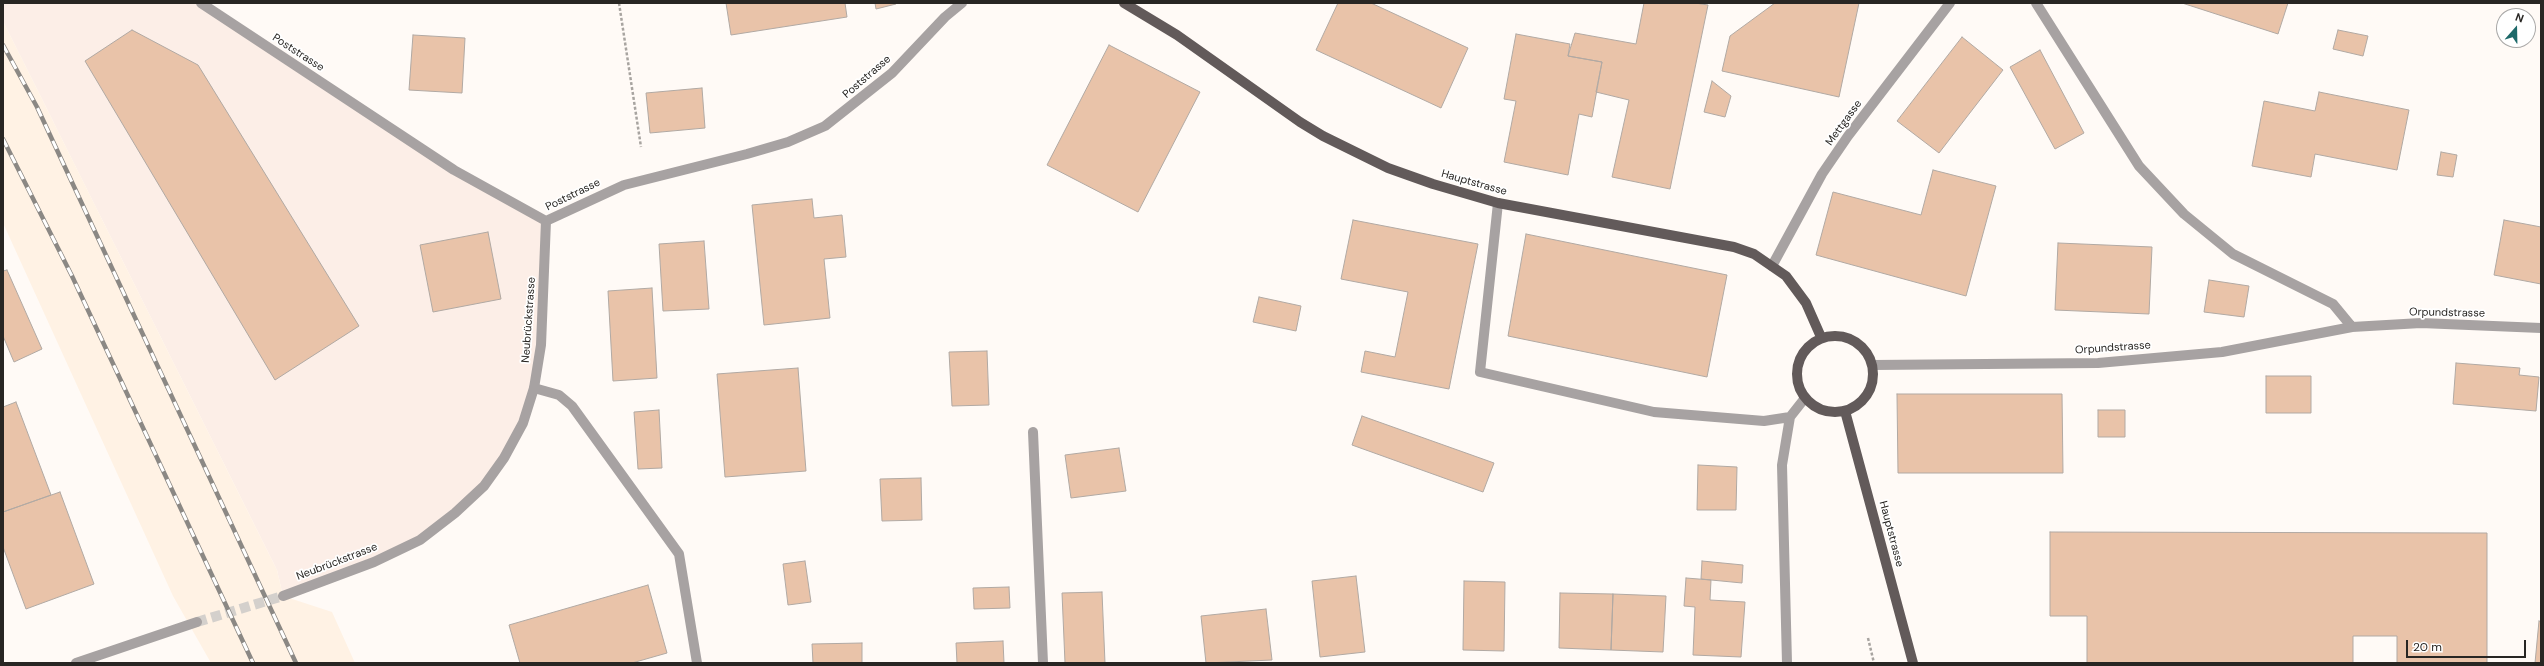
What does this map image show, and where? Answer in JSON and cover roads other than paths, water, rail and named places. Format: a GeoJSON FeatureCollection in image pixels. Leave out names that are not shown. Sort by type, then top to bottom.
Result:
{"type":"FeatureCollection","features":[{"type":"Feature","properties":{"kind":"main road","name":"Hauptstrasse"},"geometry":{"type":"LineString","coordinates":[[1124,3],[1177,34],[1278,108],[1322,136],[1410,176],[1498,203],[1734,247],[1754,254],[1786,276],[1806,303],[1821,337]]}},
{"type":"Feature","properties":{"kind":"main road"},"geometry":{"type":"LineString","coordinates":[[1832,335],[1853,339],[1862,346],[1873,365],[1874,376],[1865,399],[1845,411],[1834,412],[1823,410],[1805,398],[1799,388],[1796,376],[1798,364],[1806,348],[1821,337],[1832,335]]}},
{"type":"Feature","properties":{"kind":"main road","name":"Hauptstrasse"},"geometry":{"type":"LineString","coordinates":[[1845,411],[1913,663]]}},
{"type":"Feature","properties":{"kind":"street","name":"Poststrasse"},"geometry":{"type":"LineString","coordinates":[[201,3],[454,170],[546,221],[624,185],[747,154],[788,142],[825,126],[892,73],[945,17],[962,3]]}},
{"type":"Feature","properties":{"kind":"street","name":"Mettgasse"},"geometry":{"type":"LineString","coordinates":[[1772,266],[1822,174],[1848,136],[1950,3]]}},
{"type":"Feature","properties":{"kind":"street"},"geometry":{"type":"LineString","coordinates":[[2036,3],[2139,166],[2184,214],[2234,254],[2333,304],[2352,328]]}},
{"type":"Feature","properties":{"kind":"street"},"geometry":{"type":"LineString","coordinates":[[1498,203],[1480,372],[1654,412],[1764,421],[1790,417]]}},
{"type":"Feature","properties":{"kind":"street","name":"Neubrückstrasse"},"geometry":{"type":"LineString","coordinates":[[282,596],[374,562],[420,540],[455,513],[484,486],[504,458],[523,423],[534,388],[541,345],[546,221]]}},
{"type":"Feature","properties":{"kind":"street","name":"Orpundstrasse"},"geometry":{"type":"LineString","coordinates":[[1873,365],[2106,362],[2222,352],[2352,328],[2422,323],[2541,328]]}},
{"type":"Feature","properties":{"kind":"street"},"geometry":{"type":"LineString","coordinates":[[534,388],[559,395],[572,406],[679,554],[698,663]]}},
{"type":"Feature","properties":{"kind":"street"},"geometry":{"type":"LineString","coordinates":[[1787,663],[1782,465],[1790,417],[1805,398]]}},
{"type":"Feature","properties":{"kind":"street"},"geometry":{"type":"LineString","coordinates":[[1033,432],[1043,663]]}},
{"type":"Feature","properties":{"kind":"street"},"geometry":{"type":"LineString","coordinates":[[76,663],[197,622]]}},
{"type":"Feature","properties":{"kind":"tunnel"},"geometry":{"type":"LineString","coordinates":[[197,622],[283,596]]}},
{"type":"Feature","properties":{"kind":"railway"},"geometry":{"type":"LineString","coordinates":[[3,45],[37,107],[296,663]]}},
{"type":"Feature","properties":{"kind":"railway"},"geometry":{"type":"LineString","coordinates":[[3,139],[72,276],[253,663]]}}]}
